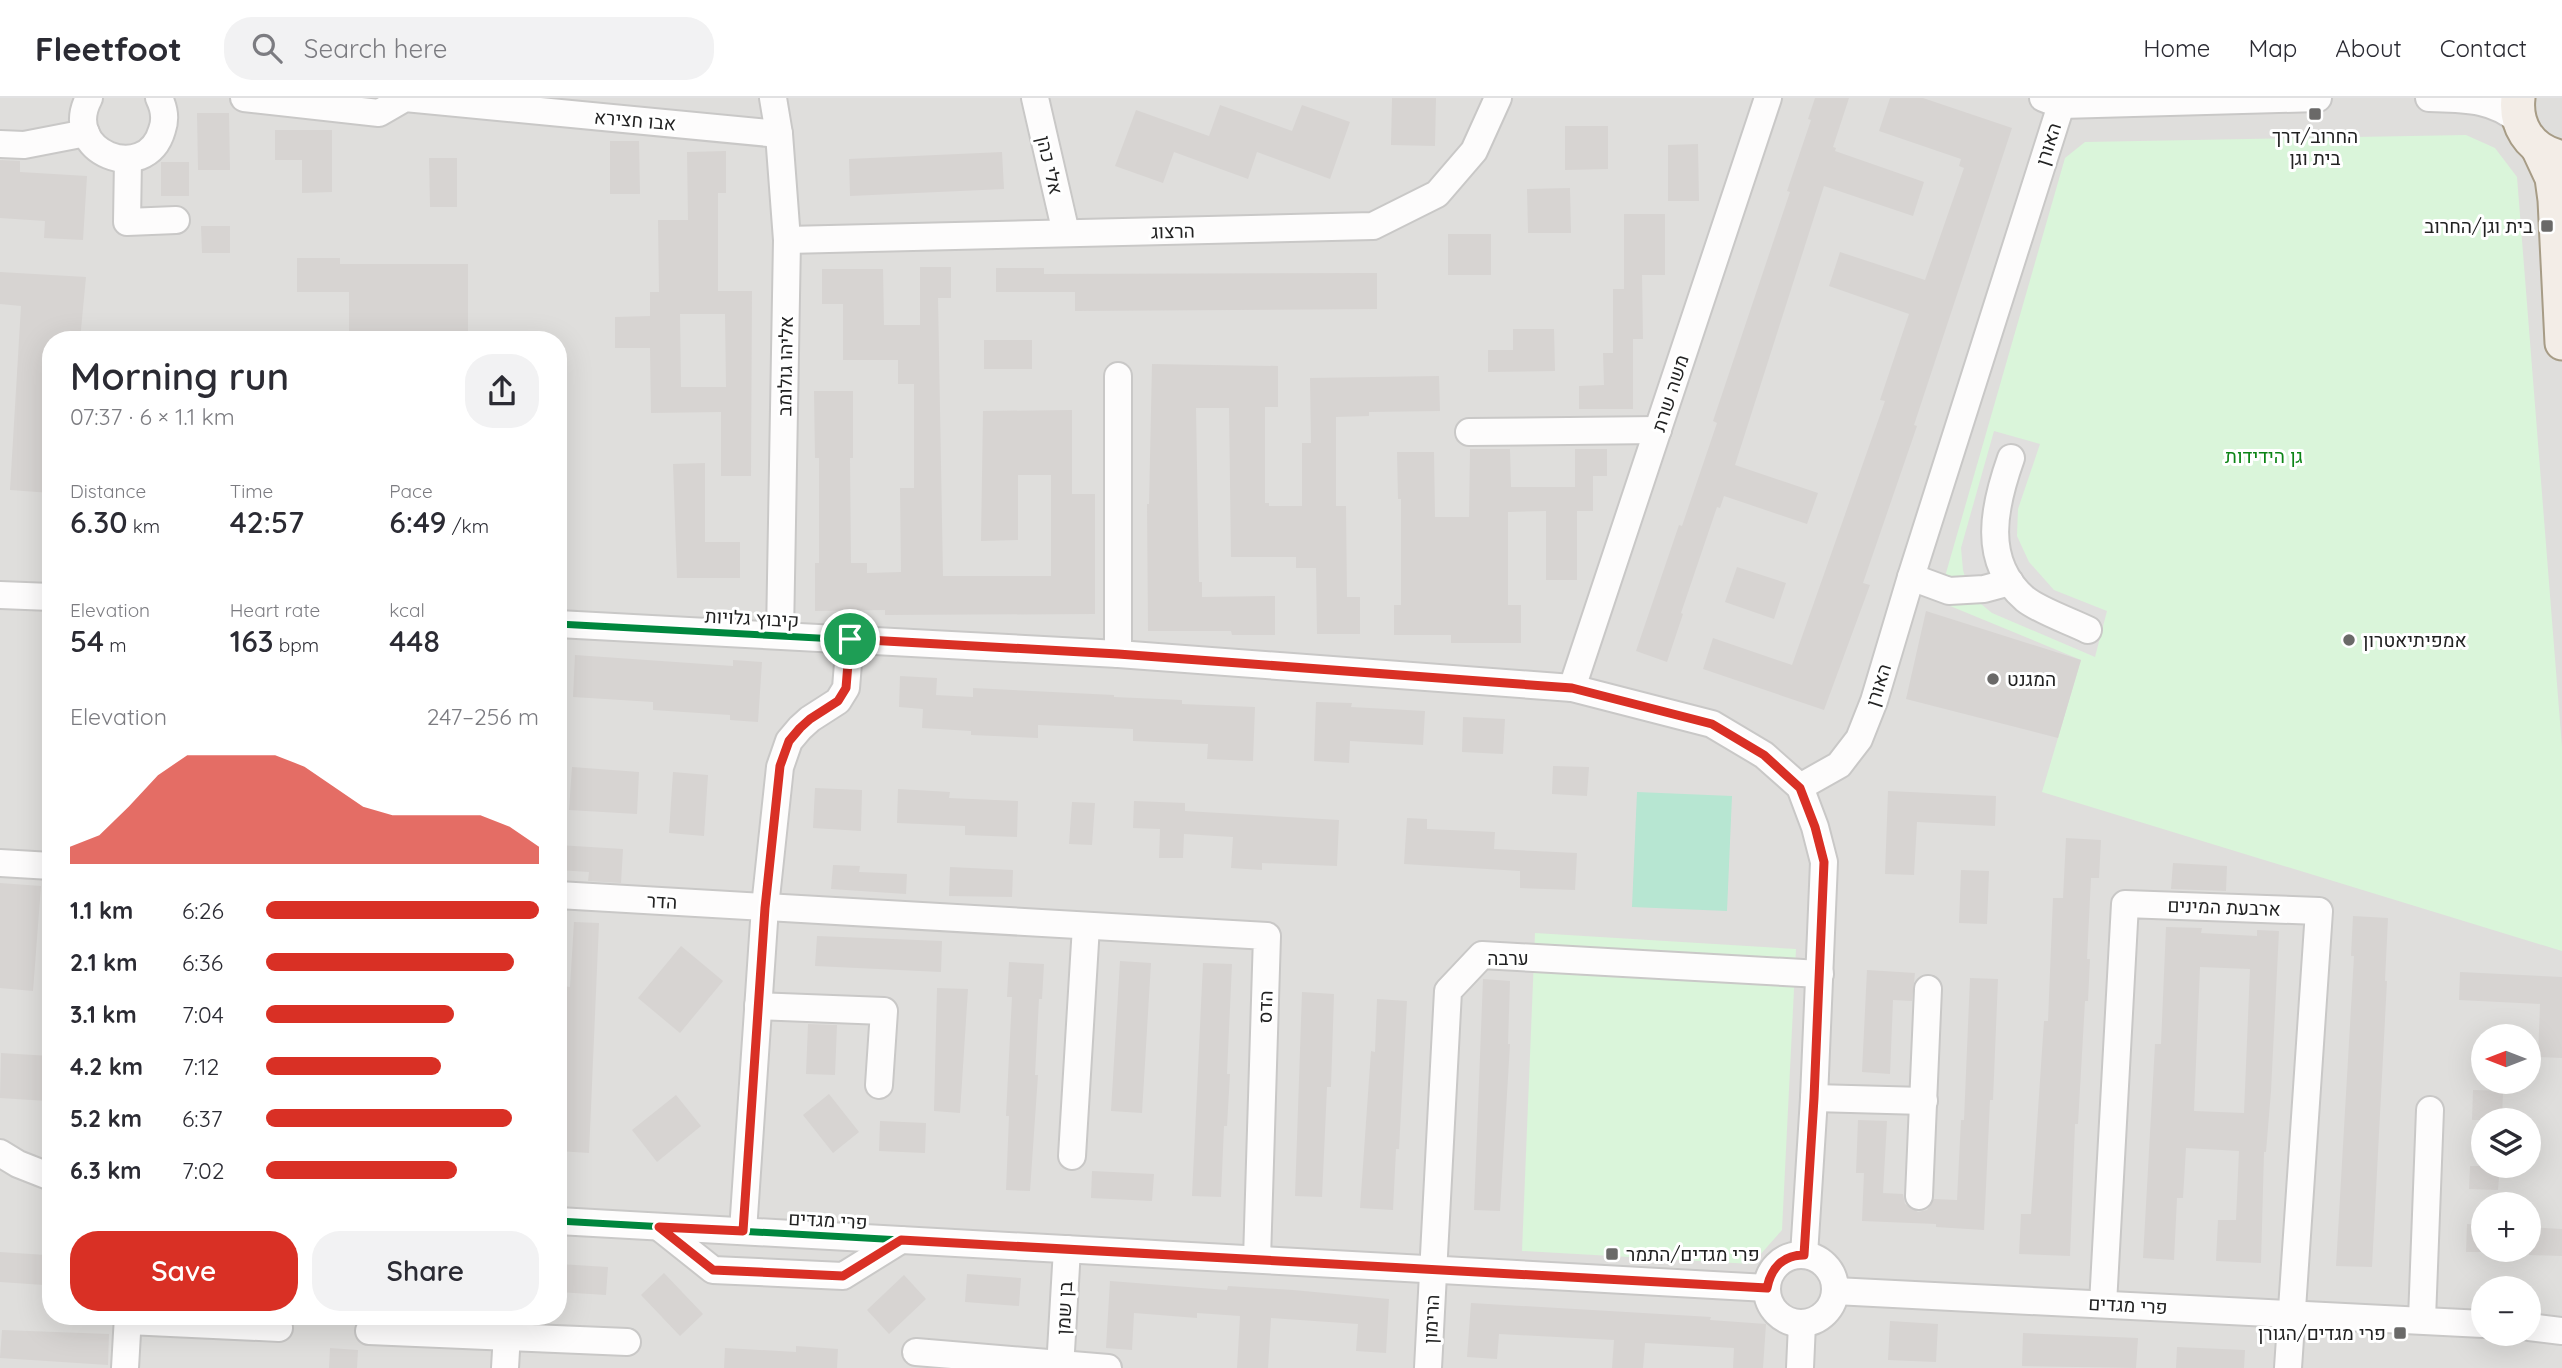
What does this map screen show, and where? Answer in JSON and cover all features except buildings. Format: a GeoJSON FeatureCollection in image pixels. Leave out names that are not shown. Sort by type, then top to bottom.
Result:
{"type":"FeatureCollection","features":[{"type":"Feature","properties":{"kind":"main road"},"geometry":{"type":"LineString","coordinates":[[2534,131],[2552,178],[2555,200],[2562,343]]}},
{"type":"Feature","properties":{"kind":"street"},"geometry":{"type":"LineString","coordinates":[[89,98],[83,119],[86,133],[93,145],[116,159],[141,156],[152,148],[164,126],[164,99]]}},
{"type":"Feature","properties":{"kind":"street","name":"אבו חצירא"},"geometry":{"type":"LineString","coordinates":[[244,98],[379,113],[405,98],[530,104],[779,134]]}},
{"type":"Feature","properties":{"kind":"street","name":"אליהו גולומב"},"geometry":{"type":"LineString","coordinates":[[773,98],[779,134],[787,240],[780,635]]}},
{"type":"Feature","properties":{"kind":"street","name":"אלי כהן"},"geometry":{"type":"LineString","coordinates":[[1035,98],[1066,233]]}},
{"type":"Feature","properties":{"kind":"street","name":"הרצוג"},"geometry":{"type":"LineString","coordinates":[[787,240],[1373,226],[1437,194],[1474,151],[1497,98]]}},
{"type":"Feature","properties":{"kind":"street","name":"משה שרת"},"geometry":{"type":"LineString","coordinates":[[1572,688],[1768,98]]}},
{"type":"Feature","properties":{"kind":"street"},"geometry":{"type":"LineString","coordinates":[[2052,101],[2318,98]]}},
{"type":"Feature","properties":{"kind":"street"},"geometry":{"type":"LineString","coordinates":[[2429,98],[2481,101],[2500,107],[2534,131]]}},
{"type":"Feature","properties":{"kind":"street","name":"האורן"},"geometry":{"type":"LineString","coordinates":[[1800,788],[1839,765],[1859,739],[1874,701],[2052,101]]}},
{"type":"Feature","properties":{"kind":"street"},"geometry":{"type":"LineString","coordinates":[[0,144],[24,145],[86,133]]}},
{"type":"Feature","properties":{"kind":"street"},"geometry":{"type":"LineString","coordinates":[[128,159],[127,222],[176,220]]}},
{"type":"Feature","properties":{"kind":"street"},"geometry":{"type":"LineString","coordinates":[[1118,376],[1118,654]]}},
{"type":"Feature","properties":{"kind":"street"},"geometry":{"type":"LineString","coordinates":[[1469,432],[1658,430]]}},
{"type":"Feature","properties":{"kind":"street"},"geometry":{"type":"LineString","coordinates":[[2011,458],[1997,496],[1994,539],[1999,561],[2010,582],[2026,600],[2088,630]]}},
{"type":"Feature","properties":{"kind":"street"},"geometry":{"type":"LineString","coordinates":[[1911,577],[1949,591],[1983,589],[2010,582]]}},
{"type":"Feature","properties":{"kind":"street"},"geometry":{"type":"LineString","coordinates":[[0,595],[42,597]]}},
{"type":"Feature","properties":{"kind":"street","name":"קיבוץ גלויות"},"geometry":{"type":"LineString","coordinates":[[567,624],[1118,654],[1572,688],[1712,724],[1764,755],[1800,788]]}},
{"type":"Feature","properties":{"kind":"street"},"geometry":{"type":"LineString","coordinates":[[743,1231],[765,908],[780,766],[789,741],[800,728],[838,701],[846,688],[850,639]]}},
{"type":"Feature","properties":{"kind":"street"},"geometry":{"type":"LineString","coordinates":[[1800,788],[1815,827],[1824,862],[1804,1255]]}},
{"type":"Feature","properties":{"kind":"street"},"geometry":{"type":"LineString","coordinates":[[0,863],[42,865]]}},
{"type":"Feature","properties":{"kind":"street","name":"הדר"},"geometry":{"type":"LineString","coordinates":[[567,896],[765,908]]}},
{"type":"Feature","properties":{"kind":"street","name":"ארבעת המינים"},"geometry":{"type":"LineString","coordinates":[[2103,1304],[2125,904],[2319,911],[2291,1313]]}},
{"type":"Feature","properties":{"kind":"street","name":"הדס"},"geometry":{"type":"LineString","coordinates":[[765,908],[1267,936],[1256,1259]]}},
{"type":"Feature","properties":{"kind":"street"},"geometry":{"type":"LineString","coordinates":[[1072,1156],[1086,926]]}},
{"type":"Feature","properties":{"kind":"street","name":"ערבה"},"geometry":{"type":"LineString","coordinates":[[1434,1269],[1448,991],[1482,955],[1820,974]]}},
{"type":"Feature","properties":{"kind":"street"},"geometry":{"type":"LineString","coordinates":[[1919,1196],[1928,989]]}},
{"type":"Feature","properties":{"kind":"street"},"geometry":{"type":"LineString","coordinates":[[758,1006],[884,1011],[879,1085]]}},
{"type":"Feature","properties":{"kind":"street"},"geometry":{"type":"LineString","coordinates":[[1814,1098],[1924,1101]]}},
{"type":"Feature","properties":{"kind":"street"},"geometry":{"type":"LineString","coordinates":[[2422,1319],[2430,1110]]}},
{"type":"Feature","properties":{"kind":"street"},"geometry":{"type":"LineString","coordinates":[[0,1153],[42,1173]]}},
{"type":"Feature","properties":{"kind":"street","name":"פרי מגדים"},"geometry":{"type":"LineString","coordinates":[[567,1222],[1767,1288]]}},
{"type":"Feature","properties":{"kind":"street"},"geometry":{"type":"LineString","coordinates":[[659,1227],[713,1270],[843,1276],[901,1240]]}},
{"type":"Feature","properties":{"kind":"street","name":"בן שמן"},"geometry":{"type":"LineString","coordinates":[[1060,1366],[1067,1249]]}},
{"type":"Feature","properties":{"kind":"street"},"geometry":{"type":"LineString","coordinates":[[1804,1255],[1823,1264],[1834,1281],[1835,1291],[1833,1301],[1821,1317],[1802,1324],[1791,1322],[1773,1309],[1767,1288],[1778,1264],[1792,1256],[1804,1255]]}},
{"type":"Feature","properties":{"kind":"street","name":"הרימון"},"geometry":{"type":"LineString","coordinates":[[1429,1368],[1434,1269]]}},
{"type":"Feature","properties":{"kind":"street","name":"פרי מגדים"},"geometry":{"type":"LineString","coordinates":[[1835,1291],[2471,1323]]}},
{"type":"Feature","properties":{"kind":"street"},"geometry":{"type":"LineString","coordinates":[[2288,1368],[2291,1313]]}},
{"type":"Feature","properties":{"kind":"street"},"geometry":{"type":"LineString","coordinates":[[1800,1368],[1802,1324]]}},
{"type":"Feature","properties":{"kind":"street"},"geometry":{"type":"LineString","coordinates":[[125,1368],[128,1325]]}},
{"type":"Feature","properties":{"kind":"street"},"geometry":{"type":"LineString","coordinates":[[234,1325],[279,1328]]}},
{"type":"Feature","properties":{"kind":"street"},"geometry":{"type":"LineString","coordinates":[[369,1331],[507,1327],[627,1342]]}},
{"type":"Feature","properties":{"kind":"street"},"geometry":{"type":"LineString","coordinates":[[505,1368],[507,1327]]}},
{"type":"Feature","properties":{"kind":"street"},"geometry":{"type":"LineString","coordinates":[[916,1352],[1108,1368]]}},
{"type":"Feature","properties":{"kind":"shaded area"},"geometry":{"type":"Polygon","coordinates":[[[0,98],[2562,98],[2562,1368],[0,1368],[0,98]]]}},
{"type":"Feature","properties":{"kind":"shaded area"},"geometry":{"type":"Polygon","coordinates":[[[1994,431],[2040,444],[2018,509],[2017,536],[2029,562],[2054,590],[2107,611],[2095,657],[1992,613],[1970,595],[1963,570],[1961,548],[1994,431]]]}},
{"type":"Feature","properties":{"kind":"green space","name":"גן הידידות"},"geometry":{"type":"Polygon","coordinates":[[[2466,135],[2495,148],[2517,177],[2562,747],[2562,951],[2042,792],[2081,660],[1938,601],[2065,158],[2085,142],[2466,135]]]}},
{"type":"Feature","properties":{"kind":"green space"},"geometry":{"type":"Polygon","coordinates":[[[1637,792],[1732,796],[1727,911],[1632,907],[1637,792]]]}},
{"type":"Feature","properties":{"kind":"green space"},"geometry":{"type":"Polygon","coordinates":[[[1535,933],[1796,949],[1782,1230],[1752,1264],[1522,1251],[1535,933]]]}},
{"type":"Feature","properties":{"kind":"cycle path"},"geometry":{"type":"LineString","coordinates":[[567,624],[1118,654],[1572,688],[1712,724],[1764,755],[1800,787],[1824,862],[1804,1255]]}},
{"type":"Feature","properties":{"kind":"cycle path"},"geometry":{"type":"LineString","coordinates":[[567,1221],[1767,1288]]}},
{"type":"Feature","properties":{"kind":"place","name":"החרוב/דרך בית וגן"},"geometry":{"type":"Point","coordinates":[2315,114]}},
{"type":"Feature","properties":{"kind":"place","name":"בית וגן/החרוב"},"geometry":{"type":"Point","coordinates":[2547,226]}},
{"type":"Feature","properties":{"kind":"place","name":"אמפיתיאטרון"},"geometry":{"type":"Point","coordinates":[2349,640]}},
{"type":"Feature","properties":{"kind":"place","name":"המגנט"},"geometry":{"type":"Point","coordinates":[1993,679]}},
{"type":"Feature","properties":{"kind":"place","name":"פרי מגדים/התמר"},"geometry":{"type":"Point","coordinates":[1612,1254]}},
{"type":"Feature","properties":{"kind":"place","name":"פרי מגדים/הגורן"},"geometry":{"type":"Point","coordinates":[2400,1333]}},
{"type":"Feature","properties":{"kind":"route"},"geometry":{"type":"LineString","coordinates":[[850,639],[1118,654],[1572,688],[1712,724],[1764,755],[1800,788],[1815,827],[1824,862],[1804,1255],[1792,1256],[1778,1264],[1767,1288],[901,1240],[843,1276],[713,1270],[659,1227],[743,1231],[765,908],[780,766],[789,741],[800,728],[838,701],[846,688],[850,639]]}}]}
